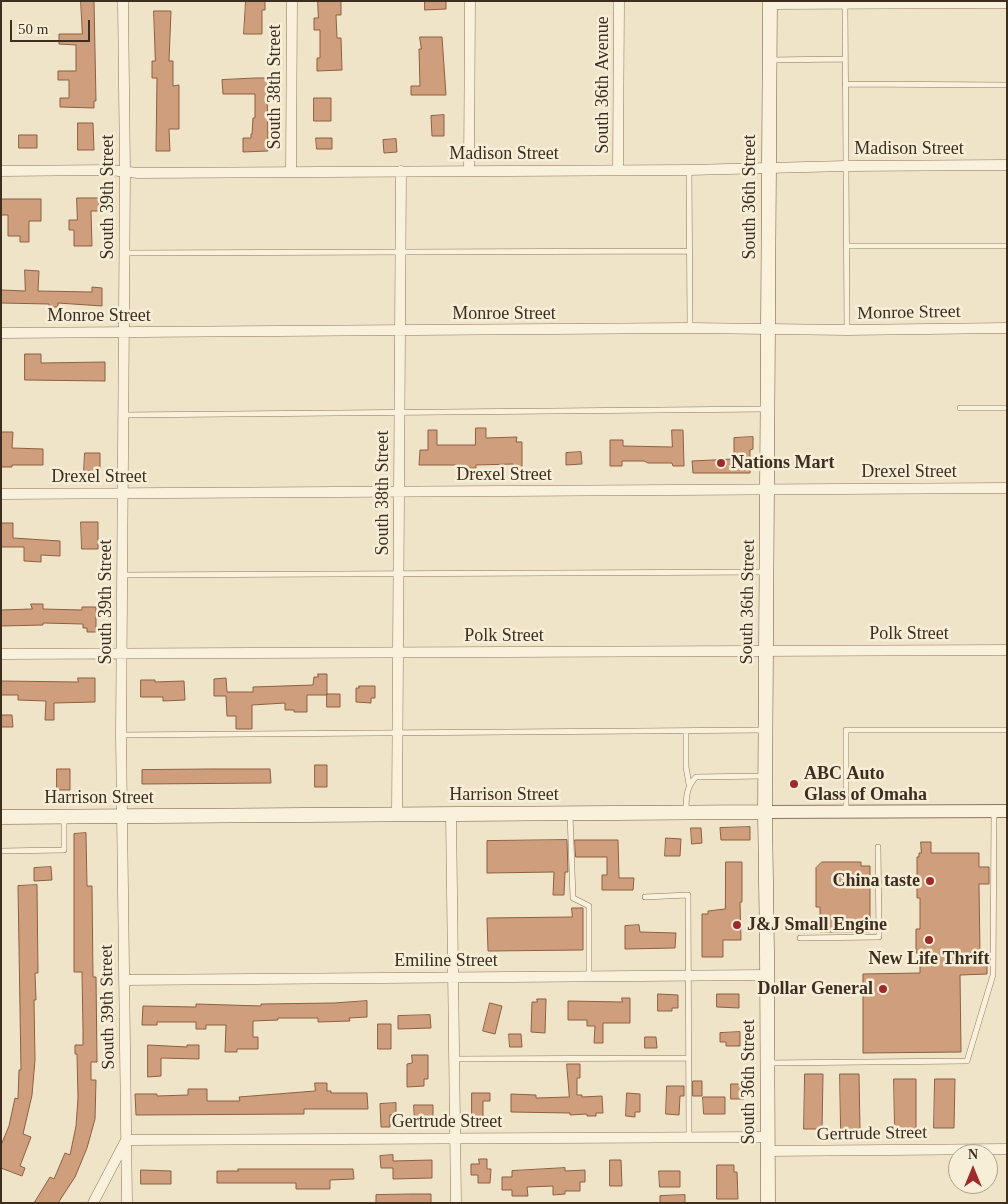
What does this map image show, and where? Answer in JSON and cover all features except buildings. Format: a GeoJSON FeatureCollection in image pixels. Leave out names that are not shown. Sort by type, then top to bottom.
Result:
{"type":"FeatureCollection","features":[{"type":"Feature","properties":{"kind":"main road","name":"South 36th Street"},"geometry":{"type":"LineString","coordinates":[[768,1203],[765,730],[770,3]]}},
{"type":"Feature","properties":{"kind":"main road","name":"Harrison Street"},"geometry":{"type":"LineString","coordinates":[[1,817],[765,812]]}},
{"type":"Feature","properties":{"kind":"street","name":"South 39th Street"},"geometry":{"type":"LineString","coordinates":[[123,1],[125,172],[121,735],[127,1203]]}},
{"type":"Feature","properties":{"kind":"street","name":"South 38th Street"},"geometry":{"type":"LineString","coordinates":[[290,172],[292,1]]}},
{"type":"Feature","properties":{"kind":"street"},"geometry":{"type":"LineString","coordinates":[[468,171],[470,1]]}},
{"type":"Feature","properties":{"kind":"street","name":"South 36th Avenue"},"geometry":{"type":"LineString","coordinates":[[618,170],[620,1]]}},
{"type":"Feature","properties":{"kind":"street"},"geometry":{"type":"LineString","coordinates":[[770,3],[1007,3]]}},
{"type":"Feature","properties":{"kind":"street","name":"Madison Street"},"geometry":{"type":"LineString","coordinates":[[1,171],[110,170],[138,174],[689,170],[846,166],[1007,165]]}},
{"type":"Feature","properties":{"kind":"street","name":"South 38th Street"},"geometry":{"type":"LineString","coordinates":[[397,814],[401,171]]}},
{"type":"Feature","properties":{"kind":"street","name":"Monroe Street"},"geometry":{"type":"LineString","coordinates":[[1,333],[690,328],[847,330],[1007,328]]}},
{"type":"Feature","properties":{"kind":"street","name":"Drexel Street"},"geometry":{"type":"LineString","coordinates":[[1,494],[1007,488]]}},
{"type":"Feature","properties":{"kind":"street","name":"Polk Street"},"geometry":{"type":"LineString","coordinates":[[1,654],[1007,650]]}},
{"type":"Feature","properties":{"kind":"street","name":"Harrison Street"},"geometry":{"type":"LineString","coordinates":[[765,812],[1000,811]]}},
{"type":"Feature","properties":{"kind":"street"},"geometry":{"type":"LineString","coordinates":[[451,814],[456,1203]]}},
{"type":"Feature","properties":{"kind":"street","name":"Emiline Street"},"geometry":{"type":"LineString","coordinates":[[124,980],[768,975]]}},
{"type":"Feature","properties":{"kind":"street","name":"Gertrude Street"},"geometry":{"type":"LineString","coordinates":[[126,1140],[767,1136]]}},
{"type":"Feature","properties":{"kind":"street"},"geometry":{"type":"LineString","coordinates":[[93,1203],[126,1140]]}},
{"type":"Feature","properties":{"kind":"street","name":"Gertrude Street"},"geometry":{"type":"LineString","coordinates":[[768,1152],[1007,1149]]}},
{"type":"Feature","properties":{"kind":"lane"},"geometry":{"type":"LineString","coordinates":[[845,4],[847,330]]}},
{"type":"Feature","properties":{"kind":"lane"},"geometry":{"type":"LineString","coordinates":[[770,60],[845,59]]}},
{"type":"Feature","properties":{"kind":"lane"},"geometry":{"type":"LineString","coordinates":[[845,84],[1007,85]]}},
{"type":"Feature","properties":{"kind":"lane"},"geometry":{"type":"LineString","coordinates":[[689,170],[690,328]]}},
{"type":"Feature","properties":{"kind":"lane"},"geometry":{"type":"LineString","coordinates":[[847,246],[1007,246]]}},
{"type":"Feature","properties":{"kind":"lane"},"geometry":{"type":"LineString","coordinates":[[124,253],[690,250]]}},
{"type":"Feature","properties":{"kind":"lane"},"geometry":{"type":"LineString","coordinates":[[960,408],[1007,408]]}},
{"type":"Feature","properties":{"kind":"lane"},"geometry":{"type":"LineString","coordinates":[[123,415],[768,409]]}},
{"type":"Feature","properties":{"kind":"lane"},"geometry":{"type":"LineString","coordinates":[[122,575],[767,572]]}},
{"type":"Feature","properties":{"kind":"lane"},"geometry":{"type":"LineString","coordinates":[[121,735],[765,730]]}},
{"type":"Feature","properties":{"kind":"lane"},"geometry":{"type":"LineString","coordinates":[[846,812],[846,730],[1007,730]]}},
{"type":"Feature","properties":{"kind":"lane"},"geometry":{"type":"LineString","coordinates":[[686,732],[686,767],[689,784],[686,813]]}},
{"type":"Feature","properties":{"kind":"lane"},"geometry":{"type":"LineString","coordinates":[[689,784],[696,778],[765,776]]}},
{"type":"Feature","properties":{"kind":"lane"},"geometry":{"type":"LineString","coordinates":[[768,1063],[967,1061],[993,975],[1000,811]]}},
{"type":"Feature","properties":{"kind":"lane"},"geometry":{"type":"LineString","coordinates":[[570,813],[573,898],[589,906],[589,976]]}},
{"type":"Feature","properties":{"kind":"lane"},"geometry":{"type":"LineString","coordinates":[[1,850],[64,850],[64,817]]}},
{"type":"Feature","properties":{"kind":"lane"},"geometry":{"type":"LineString","coordinates":[[800,938],[879,937],[878,847]]}},
{"type":"Feature","properties":{"kind":"lane"},"geometry":{"type":"LineString","coordinates":[[645,897],[688,895],[689,1137]]}},
{"type":"Feature","properties":{"kind":"lane"},"geometry":{"type":"LineString","coordinates":[[454,1059],[689,1058]]}},
{"type":"Feature","properties":{"kind":"place","name":"Nations Mart"},"geometry":{"type":"Point","coordinates":[721,463]}},
{"type":"Feature","properties":{"kind":"place","name":"ABC Auto Glass of Omaha"},"geometry":{"type":"Point","coordinates":[794,784]}},
{"type":"Feature","properties":{"kind":"place","name":"China taste"},"geometry":{"type":"Point","coordinates":[930,881]}},
{"type":"Feature","properties":{"kind":"place","name":"J&J Small Engine"},"geometry":{"type":"Point","coordinates":[737,925]}},
{"type":"Feature","properties":{"kind":"place","name":"New Life Thrift"},"geometry":{"type":"Point","coordinates":[929,940]}},
{"type":"Feature","properties":{"kind":"place","name":"Dollar General"},"geometry":{"type":"Point","coordinates":[883,989]}}]}
